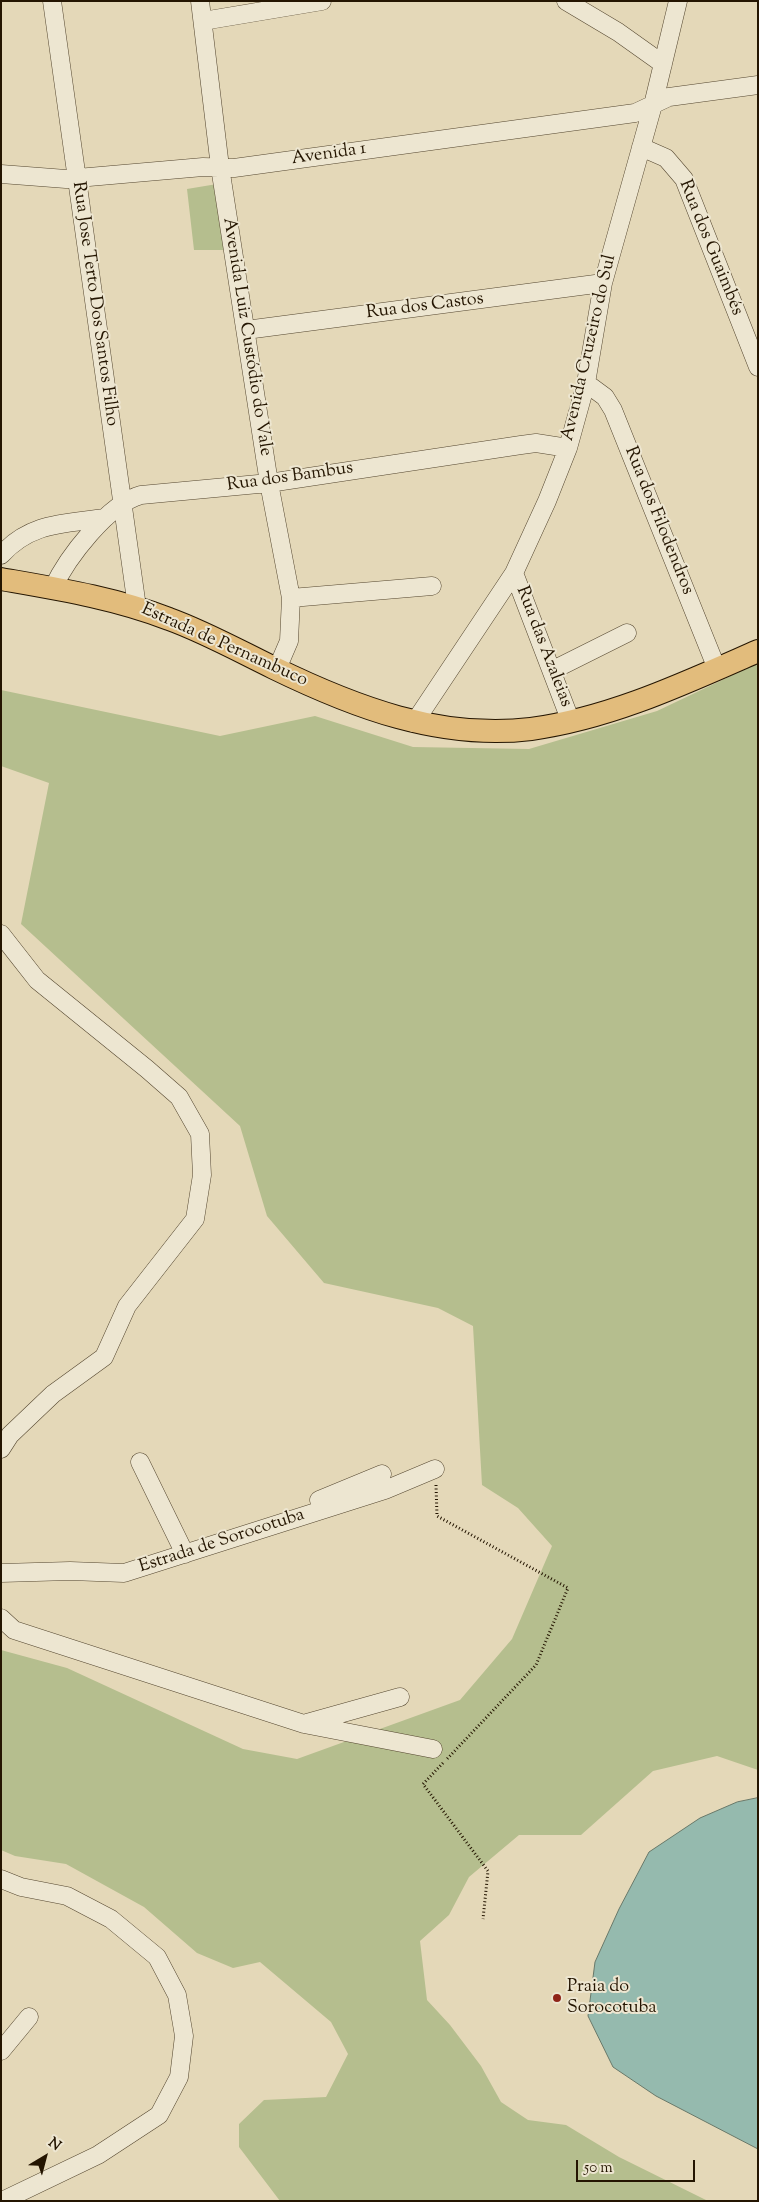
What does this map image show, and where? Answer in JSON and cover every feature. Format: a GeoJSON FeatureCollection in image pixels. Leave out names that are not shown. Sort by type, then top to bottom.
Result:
{"type":"FeatureCollection","features":[{"type":"Feature","properties":{"kind":"main road","name":"Estrada de Pernambuco"},"geometry":{"type":"LineString","coordinates":[[1,579],[53,588],[137,607],[195,629],[276,669],[356,704],[414,723],[453,729],[490,731],[530,729],[571,722],[629,705],[758,651]]}},
{"type":"Feature","properties":{"kind":"street","name":"Rua Jose Terto Dos Santos Filho"},"geometry":{"type":"LineString","coordinates":[[52,1],[137,607]]}},
{"type":"Feature","properties":{"kind":"street","name":"Avenida Luiz Custódio do Vale"},"geometry":{"type":"LineString","coordinates":[[200,1],[220,168],[269,483],[291,598],[289,641],[276,669]]}},
{"type":"Feature","properties":{"kind":"street"},"geometry":{"type":"LineString","coordinates":[[203,21],[322,1]]}},
{"type":"Feature","properties":{"kind":"street"},"geometry":{"type":"LineString","coordinates":[[566,1],[612,28],[663,64]]}},
{"type":"Feature","properties":{"kind":"street","name":"Avenida Cruzeiro do Sul"},"geometry":{"type":"LineString","coordinates":[[414,723],[514,573],[547,501],[568,448],[586,383],[603,283],[653,105],[678,1]]}},
{"type":"Feature","properties":{"kind":"street","name":"Avenida 1"},"geometry":{"type":"LineString","coordinates":[[1,174],[76,178],[203,167],[244,166],[636,113],[669,98],[758,86]]}},
{"type":"Feature","properties":{"kind":"street","name":"Rua dos Guaimbés"},"geometry":{"type":"LineString","coordinates":[[641,147],[666,158],[684,179],[758,367]]}},
{"type":"Feature","properties":{"kind":"street","name":"Rua dos Castos"},"geometry":{"type":"LineString","coordinates":[[246,330],[603,283]]}},
{"type":"Feature","properties":{"kind":"street","name":"Rua dos Filodendros"},"geometry":{"type":"LineString","coordinates":[[586,383],[605,397],[613,410],[717,669]]}},
{"type":"Feature","properties":{"kind":"street","name":"Rua dos Bambus"},"geometry":{"type":"LineString","coordinates":[[53,588],[72,556],[105,518],[123,502],[141,495],[269,483],[536,443],[568,448]]}},
{"type":"Feature","properties":{"kind":"street"},"geometry":{"type":"LineString","coordinates":[[1,554],[13,542],[32,530],[105,518]]}},
{"type":"Feature","properties":{"kind":"street","name":"Rua das Azaleias"},"geometry":{"type":"LineString","coordinates":[[514,573],[571,722]]}},
{"type":"Feature","properties":{"kind":"street"},"geometry":{"type":"LineString","coordinates":[[291,598],[432,586]]}},
{"type":"Feature","properties":{"kind":"street"},"geometry":{"type":"LineString","coordinates":[[552,670],[627,633]]}},
{"type":"Feature","properties":{"kind":"street"},"geometry":{"type":"LineString","coordinates":[[1,934],[37,980],[147,1068],[179,1097],[200,1134],[202,1175],[195,1219],[127,1306],[104,1357],[53,1394],[10,1435],[1,1448]]}},
{"type":"Feature","properties":{"kind":"street"},"geometry":{"type":"LineString","coordinates":[[140,1462],[185,1554]]}},
{"type":"Feature","properties":{"kind":"street","name":"Estrada de Sorocotuba"},"geometry":{"type":"LineString","coordinates":[[1,1573],[52,1571],[124,1573],[185,1554],[374,1483],[435,1469]]}},
{"type":"Feature","properties":{"kind":"street"},"geometry":{"type":"LineString","coordinates":[[300,1508],[374,1483]]}},
{"type":"Feature","properties":{"kind":"street"},"geometry":{"type":"LineString","coordinates":[[1,1618],[14,1630],[304,1724],[433,1749]]}},
{"type":"Feature","properties":{"kind":"street"},"geometry":{"type":"LineString","coordinates":[[304,1724],[400,1697]]}},
{"type":"Feature","properties":{"kind":"street"},"geometry":{"type":"LineString","coordinates":[[1,1880],[21,1887],[67,1896],[111,1919],[157,1957],[177,1995],[184,2036],[179,2078],[159,2115],[98,2155],[2,2201]]}},
{"type":"Feature","properties":{"kind":"street"},"geometry":{"type":"LineString","coordinates":[[1,2051],[29,2017]]}},
{"type":"Feature","properties":{"kind":"path"},"geometry":{"type":"LineString","coordinates":[[435,1469],[437,1516],[568,1588],[536,1665],[423,1784],[488,1871],[484,1919]]}},
{"type":"Feature","properties":{"kind":"green space"},"geometry":{"type":"Polygon","coordinates":[[[223,183],[232,250],[194,250],[187,189],[223,183]]]}},
{"type":"Feature","properties":{"kind":"green space"},"geometry":{"type":"Polygon","coordinates":[[[758,663],[758,1770],[717,1756],[653,1771],[581,1835],[519,1835],[469,1877],[449,1915],[420,1941],[427,2000],[450,2025],[481,2066],[501,2102],[528,2120],[566,2125],[619,2157],[708,2201],[280,2201],[239,2147],[239,2124],[264,2100],[326,2097],[348,2054],[331,2022],[260,1962],[233,1968],[197,1953],[144,1907],[66,1864],[15,1856],[1,1850],[1,1650],[67,1668],[243,1749],[297,1759],[460,1700],[512,1639],[552,1546],[518,1508],[482,1485],[473,1326],[438,1308],[324,1283],[267,1216],[240,1126],[21,924],[49,783],[1,766],[1,690],[220,736],[315,716],[413,747],[529,749],[657,711],[758,663]]]}},
{"type":"Feature","properties":{"kind":"water"},"geometry":{"type":"Polygon","coordinates":[[[758,1798],[758,2149],[656,2096],[613,2067],[588,2016],[595,1962],[619,1909],[649,1852],[700,1818],[737,1802],[758,1798]]]}},
{"type":"Feature","properties":{"kind":"place","name":"Praia do Sorocotuba"},"geometry":{"type":"Point","coordinates":[557,1998]}}]}
